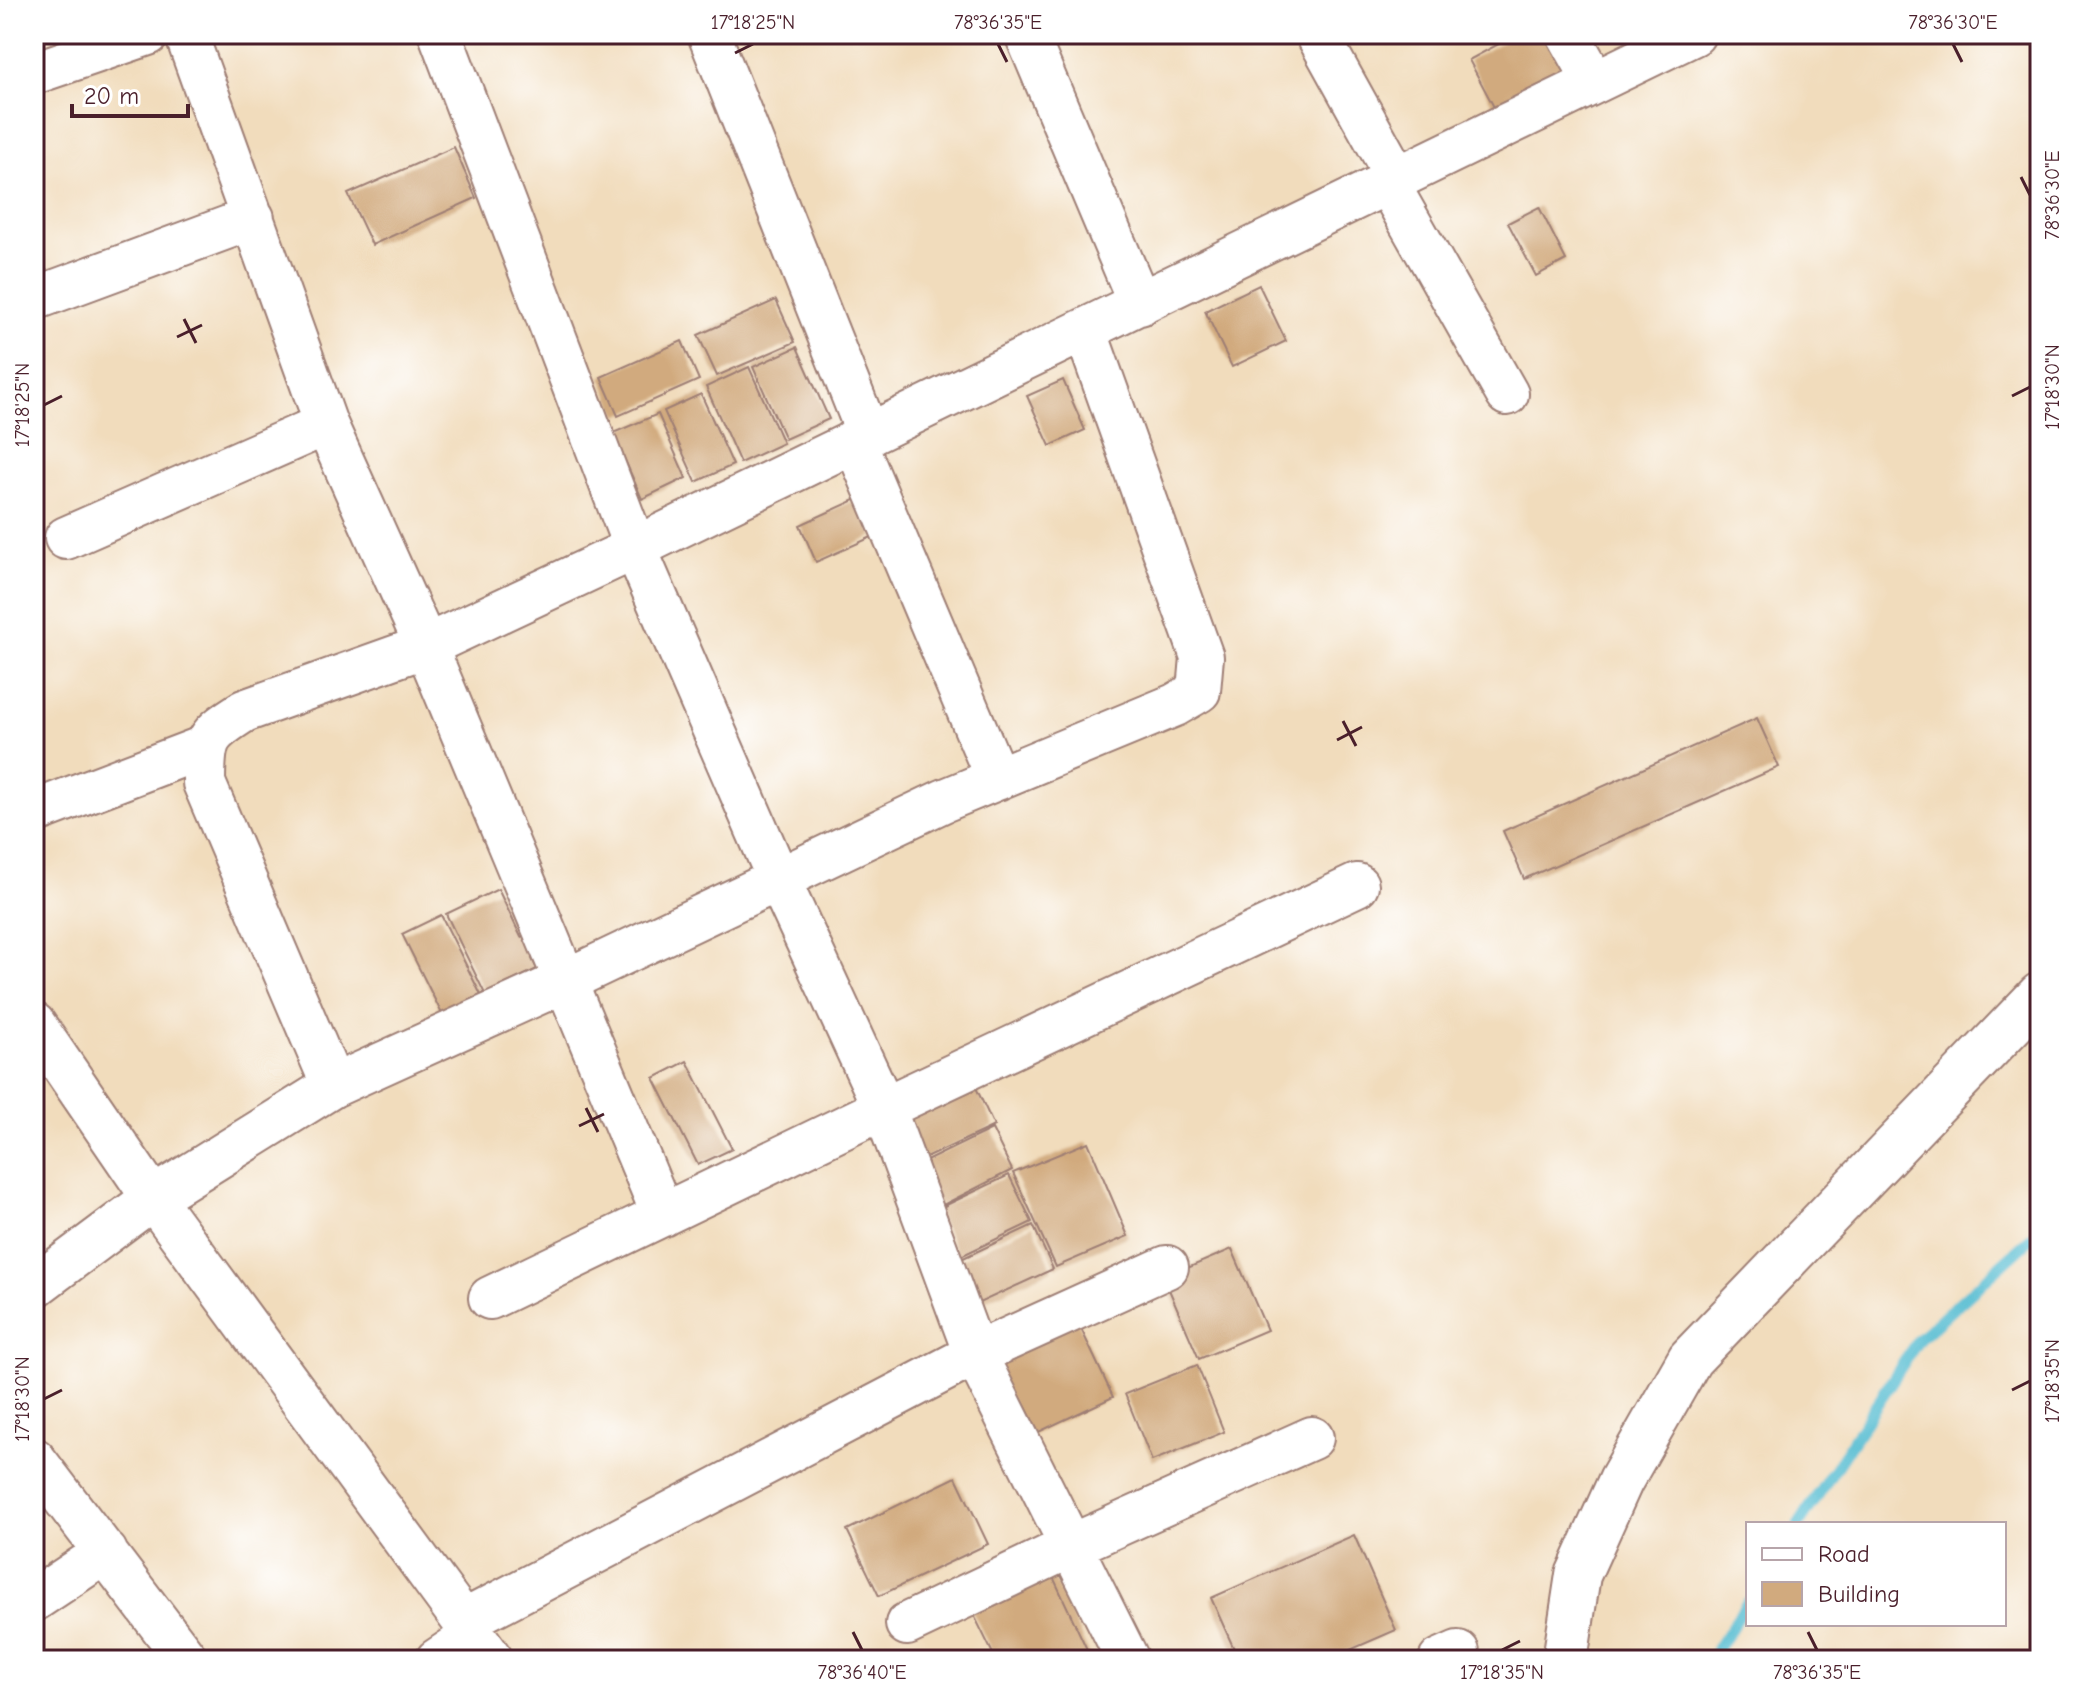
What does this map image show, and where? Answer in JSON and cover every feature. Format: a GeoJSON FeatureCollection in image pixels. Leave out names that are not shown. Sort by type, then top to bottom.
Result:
{"type":"FeatureCollection","features":[{"type":"Feature","properties":{"kind":"street"},"geometry":{"type":"LineString","coordinates":[[34,73],[148,34]]}},
{"type":"Feature","properties":{"kind":"street"},"geometry":{"type":"LineString","coordinates":[[186,34],[326,424],[426,646],[663,1215]]}},
{"type":"Feature","properties":{"kind":"street"},"geometry":{"type":"LineString","coordinates":[[440,34],[635,548],[778,878],[884,1108],[975,1354],[1128,1660]]}},
{"type":"Feature","properties":{"kind":"street"},"geometry":{"type":"LineString","coordinates":[[709,34],[861,437],[997,779]]}},
{"type":"Feature","properties":{"kind":"street"},"geometry":{"type":"LineString","coordinates":[[1026,34],[1140,304]]}},
{"type":"Feature","properties":{"kind":"street"},"geometry":{"type":"LineString","coordinates":[[1317,34],[1507,394]]}},
{"type":"Feature","properties":{"kind":"street"},"geometry":{"type":"LineString","coordinates":[[1568,34],[1595,82]]}},
{"type":"Feature","properties":{"kind":"street"},"geometry":{"type":"LineString","coordinates":[[34,812],[204,747],[220,726],[244,711],[426,646],[635,548],[1694,34]]}},
{"type":"Feature","properties":{"kind":"street"},"geometry":{"type":"LineString","coordinates":[[34,299],[253,218]]}},
{"type":"Feature","properties":{"kind":"street"},"geometry":{"type":"LineString","coordinates":[[34,1287],[153,1198],[333,1086],[565,981],[943,801],[1175,705],[1199,691],[1202,657],[1085,330]]}},
{"type":"Feature","properties":{"kind":"street"},"geometry":{"type":"LineString","coordinates":[[66,538],[326,424]]}},
{"type":"Feature","properties":{"kind":"street"},"geometry":{"type":"LineString","coordinates":[[204,747],[204,783],[333,1086]]}},
{"type":"Feature","properties":{"kind":"street"},"geometry":{"type":"LineString","coordinates":[[490,1298],[1357,885]]}},
{"type":"Feature","properties":{"kind":"street"},"geometry":{"type":"LineString","coordinates":[[1565,1660],[1578,1575],[1621,1480],[1690,1359],[2040,995]]}},
{"type":"Feature","properties":{"kind":"street"},"geometry":{"type":"LineString","coordinates":[[34,1024],[153,1198],[476,1639]]}},
{"type":"Feature","properties":{"kind":"street"},"geometry":{"type":"LineString","coordinates":[[437,1660],[975,1354],[1167,1267]]}},
{"type":"Feature","properties":{"kind":"street"},"geometry":{"type":"LineString","coordinates":[[907,1624],[1071,1546],[1312,1438]]}},
{"type":"Feature","properties":{"kind":"street"},"geometry":{"type":"LineString","coordinates":[[34,1459],[187,1660]]}},
{"type":"Feature","properties":{"kind":"street"},"geometry":{"type":"LineString","coordinates":[[34,1600],[106,1552]]}},
{"type":"Feature","properties":{"kind":"building"},"geometry":{"type":"Polygon","coordinates":[[[1517,34],[1560,34],[1577,67],[1496,111],[1469,60],[1517,34]]]}},
{"type":"Feature","properties":{"kind":"building"},"geometry":{"type":"Polygon","coordinates":[[[454,147],[476,198],[372,245],[348,194],[454,147]]]}},
{"type":"Feature","properties":{"kind":"building"},"geometry":{"type":"Polygon","coordinates":[[[1539,207],[1566,260],[1536,276],[1508,223],[1539,207]]]}},
{"type":"Feature","properties":{"kind":"building"},"geometry":{"type":"Polygon","coordinates":[[[1259,285],[1286,341],[1232,367],[1205,311],[1259,285]]]}},
{"type":"Feature","properties":{"kind":"building"},"geometry":{"type":"Polygon","coordinates":[[[776,300],[795,342],[717,376],[698,335],[776,300]]]}},
{"type":"Feature","properties":{"kind":"building"},"geometry":{"type":"Polygon","coordinates":[[[682,341],[699,380],[618,416],[601,377],[682,341]]]}},
{"type":"Feature","properties":{"kind":"building"},"geometry":{"type":"Polygon","coordinates":[[[797,347],[829,419],[785,439],[753,367],[797,347]]]}},
{"type":"Feature","properties":{"kind":"building"},"geometry":{"type":"Polygon","coordinates":[[[749,367],[783,443],[740,463],[706,387],[749,367]]]}},
{"type":"Feature","properties":{"kind":"building"},"geometry":{"type":"Polygon","coordinates":[[[1063,380],[1085,430],[1050,446],[1027,396],[1063,380]]]}},
{"type":"Feature","properties":{"kind":"building"},"geometry":{"type":"Polygon","coordinates":[[[701,394],[733,465],[696,482],[664,411],[701,394]]]}},
{"type":"Feature","properties":{"kind":"building"},"geometry":{"type":"Polygon","coordinates":[[[658,414],[686,478],[642,499],[613,433],[658,414]]]}},
{"type":"Feature","properties":{"kind":"building"},"geometry":{"type":"Polygon","coordinates":[[[857,499],[874,536],[816,562],[800,525],[857,499]]]}},
{"type":"Feature","properties":{"kind":"building"},"geometry":{"type":"Polygon","coordinates":[[[1757,718],[1779,767],[1524,879],[1503,831],[1757,718]]]}},
{"type":"Feature","properties":{"kind":"building"},"geometry":{"type":"Polygon","coordinates":[[[498,889],[521,937],[532,931],[543,953],[532,959],[537,969],[485,994],[446,914],[498,889]]]}},
{"type":"Feature","properties":{"kind":"building"},"geometry":{"type":"Polygon","coordinates":[[[441,915],[481,995],[442,1014],[402,934],[441,915]]]}},
{"type":"Feature","properties":{"kind":"building"},"geometry":{"type":"Polygon","coordinates":[[[687,1061],[732,1149],[698,1165],[654,1078],[687,1061]]]}},
{"type":"Feature","properties":{"kind":"building"},"geometry":{"type":"Polygon","coordinates":[[[972,1079],[994,1126],[917,1162],[895,1116],[972,1079]]]}},
{"type":"Feature","properties":{"kind":"building"},"geometry":{"type":"Polygon","coordinates":[[[992,1129],[1012,1170],[939,1207],[918,1165],[992,1129]]]}},
{"type":"Feature","properties":{"kind":"building"},"geometry":{"type":"Polygon","coordinates":[[[1088,1142],[1128,1236],[1056,1267],[1013,1173],[1088,1142]]]}},
{"type":"Feature","properties":{"kind":"building"},"geometry":{"type":"Polygon","coordinates":[[[1009,1175],[1032,1222],[959,1257],[936,1210],[1009,1175]]]}},
{"type":"Feature","properties":{"kind":"building"},"geometry":{"type":"Polygon","coordinates":[[[1033,1225],[1053,1269],[979,1303],[959,1260],[1033,1225]]]}},
{"type":"Feature","properties":{"kind":"building"},"geometry":{"type":"Polygon","coordinates":[[[1232,1249],[1267,1330],[1199,1359],[1164,1278],[1232,1249]]]}},
{"type":"Feature","properties":{"kind":"building"},"geometry":{"type":"Polygon","coordinates":[[[1076,1318],[1113,1397],[1028,1437],[991,1357],[1076,1318]]]}},
{"type":"Feature","properties":{"kind":"building"},"geometry":{"type":"Polygon","coordinates":[[[1197,1365],[1224,1432],[1152,1461],[1125,1394],[1197,1365]]]}},
{"type":"Feature","properties":{"kind":"building"},"geometry":{"type":"Polygon","coordinates":[[[956,1477],[988,1544],[879,1596],[847,1530],[956,1477]]]}},
{"type":"Feature","properties":{"kind":"building"},"geometry":{"type":"Polygon","coordinates":[[[1354,1535],[1396,1630],[1327,1660],[1239,1660],[1211,1598],[1354,1535]]]}},
{"type":"Feature","properties":{"kind":"building"},"geometry":{"type":"Polygon","coordinates":[[[1047,1564],[1091,1658],[996,1660],[969,1605],[1047,1564]]]}},
{"type":"Feature","properties":{"kind":"waterway"},"geometry":{"type":"LineString","coordinates":[[1800,1522],[1919,1339],[2040,1230]]}},
{"type":"Feature","properties":{"kind":"waterway"},"geometry":{"type":"LineString","coordinates":[[1710,1660],[1746,1605]]}}]}
